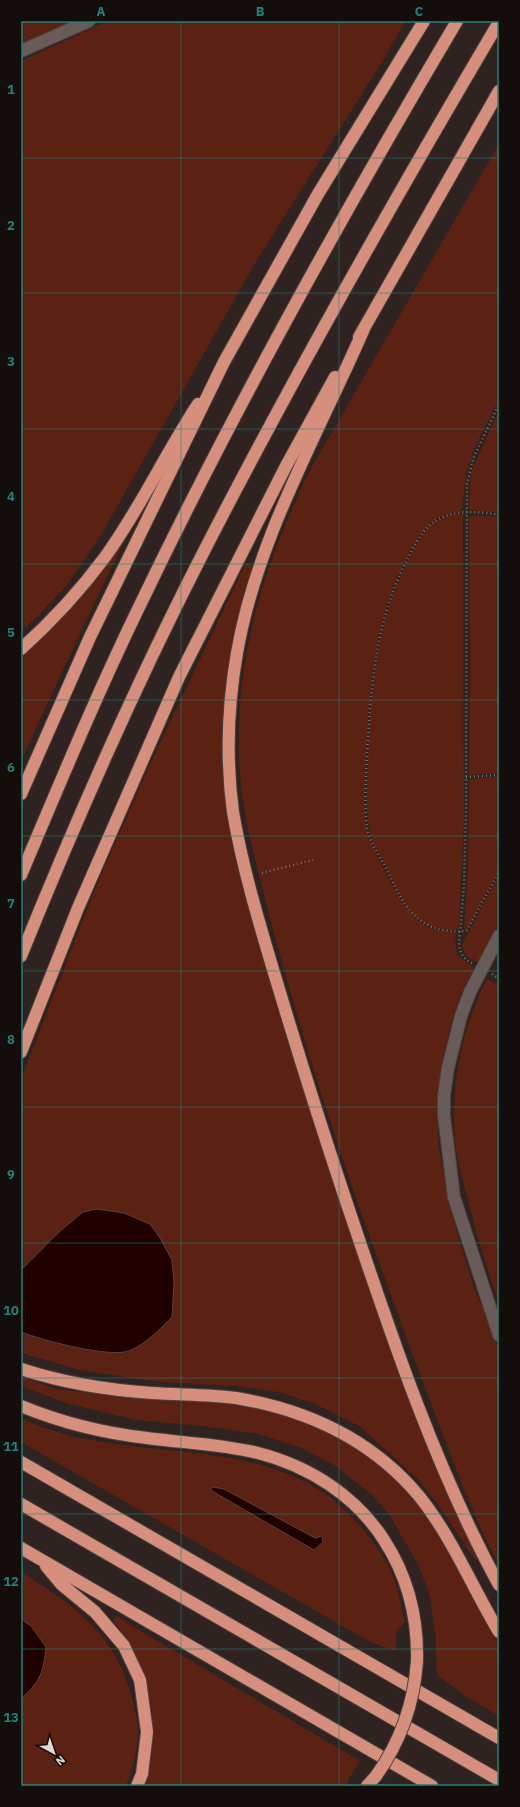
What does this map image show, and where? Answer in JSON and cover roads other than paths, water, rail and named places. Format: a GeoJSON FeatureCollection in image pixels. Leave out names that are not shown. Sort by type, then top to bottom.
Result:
{"type":"FeatureCollection","features":[{"type":"Feature","properties":{"kind":"highway"},"geometry":{"type":"LineString","coordinates":[[21,649],[75,595],[105,557],[128,522],[180,431],[224,362],[318,194],[424,21]]}},
{"type":"Feature","properties":{"kind":"highway"},"geometry":{"type":"LineString","coordinates":[[21,875],[105,680],[195,494],[309,278],[457,21]]}},
{"type":"Feature","properties":{"kind":"highway"},"geometry":{"type":"LineString","coordinates":[[21,956],[104,758],[200,559],[309,354],[442,118],[499,22]]}},
{"type":"Feature","properties":{"kind":"highway"},"geometry":{"type":"LineString","coordinates":[[21,1052],[78,908],[179,677],[286,466],[499,91]]}},
{"type":"Feature","properties":{"kind":"highway"},"geometry":{"type":"LineString","coordinates":[[363,331],[279,516],[260,563],[245,617],[237,652],[231,694],[229,759],[233,809],[240,850],[254,905],[300,1062],[380,1300],[413,1390],[464,1516],[499,1585]]}},
{"type":"Feature","properties":{"kind":"highway"},"geometry":{"type":"LineString","coordinates":[[21,794],[94,630],[224,362]]}},
{"type":"Feature","properties":{"kind":"highway"},"geometry":{"type":"LineString","coordinates":[[21,1369],[65,1382],[101,1388],[151,1393],[235,1398],[299,1413],[331,1426],[370,1451],[395,1470],[419,1496],[451,1543],[499,1632]]}},
{"type":"Feature","properties":{"kind":"highway"},"geometry":{"type":"LineString","coordinates":[[21,1406],[67,1423],[87,1428],[132,1436],[213,1445],[258,1453],[300,1468],[331,1486],[351,1502],[370,1521],[395,1558],[406,1585],[414,1610],[418,1640],[414,1692],[406,1722],[393,1750],[376,1776],[367,1786]]}},
{"type":"Feature","properties":{"kind":"highway"},"geometry":{"type":"LineString","coordinates":[[21,1462],[499,1738]]}},
{"type":"Feature","properties":{"kind":"highway"},"geometry":{"type":"LineString","coordinates":[[21,1504],[499,1780]]}},
{"type":"Feature","properties":{"kind":"highway"},"geometry":{"type":"LineString","coordinates":[[21,1548],[432,1786]]}},
{"type":"Feature","properties":{"kind":"highway"},"geometry":{"type":"LineString","coordinates":[[38,1558],[61,1584],[95,1612],[124,1646],[140,1680],[146,1732],[142,1774],[137,1786]]}},
{"type":"Feature","properties":{"kind":"street"},"geometry":{"type":"LineString","coordinates":[[21,51],[89,21]]}},
{"type":"Feature","properties":{"kind":"street"},"geometry":{"type":"LineString","coordinates":[[499,936],[470,992],[459,1022],[448,1068],[444,1095],[444,1116],[448,1158],[454,1197],[499,1335]]}}]}
